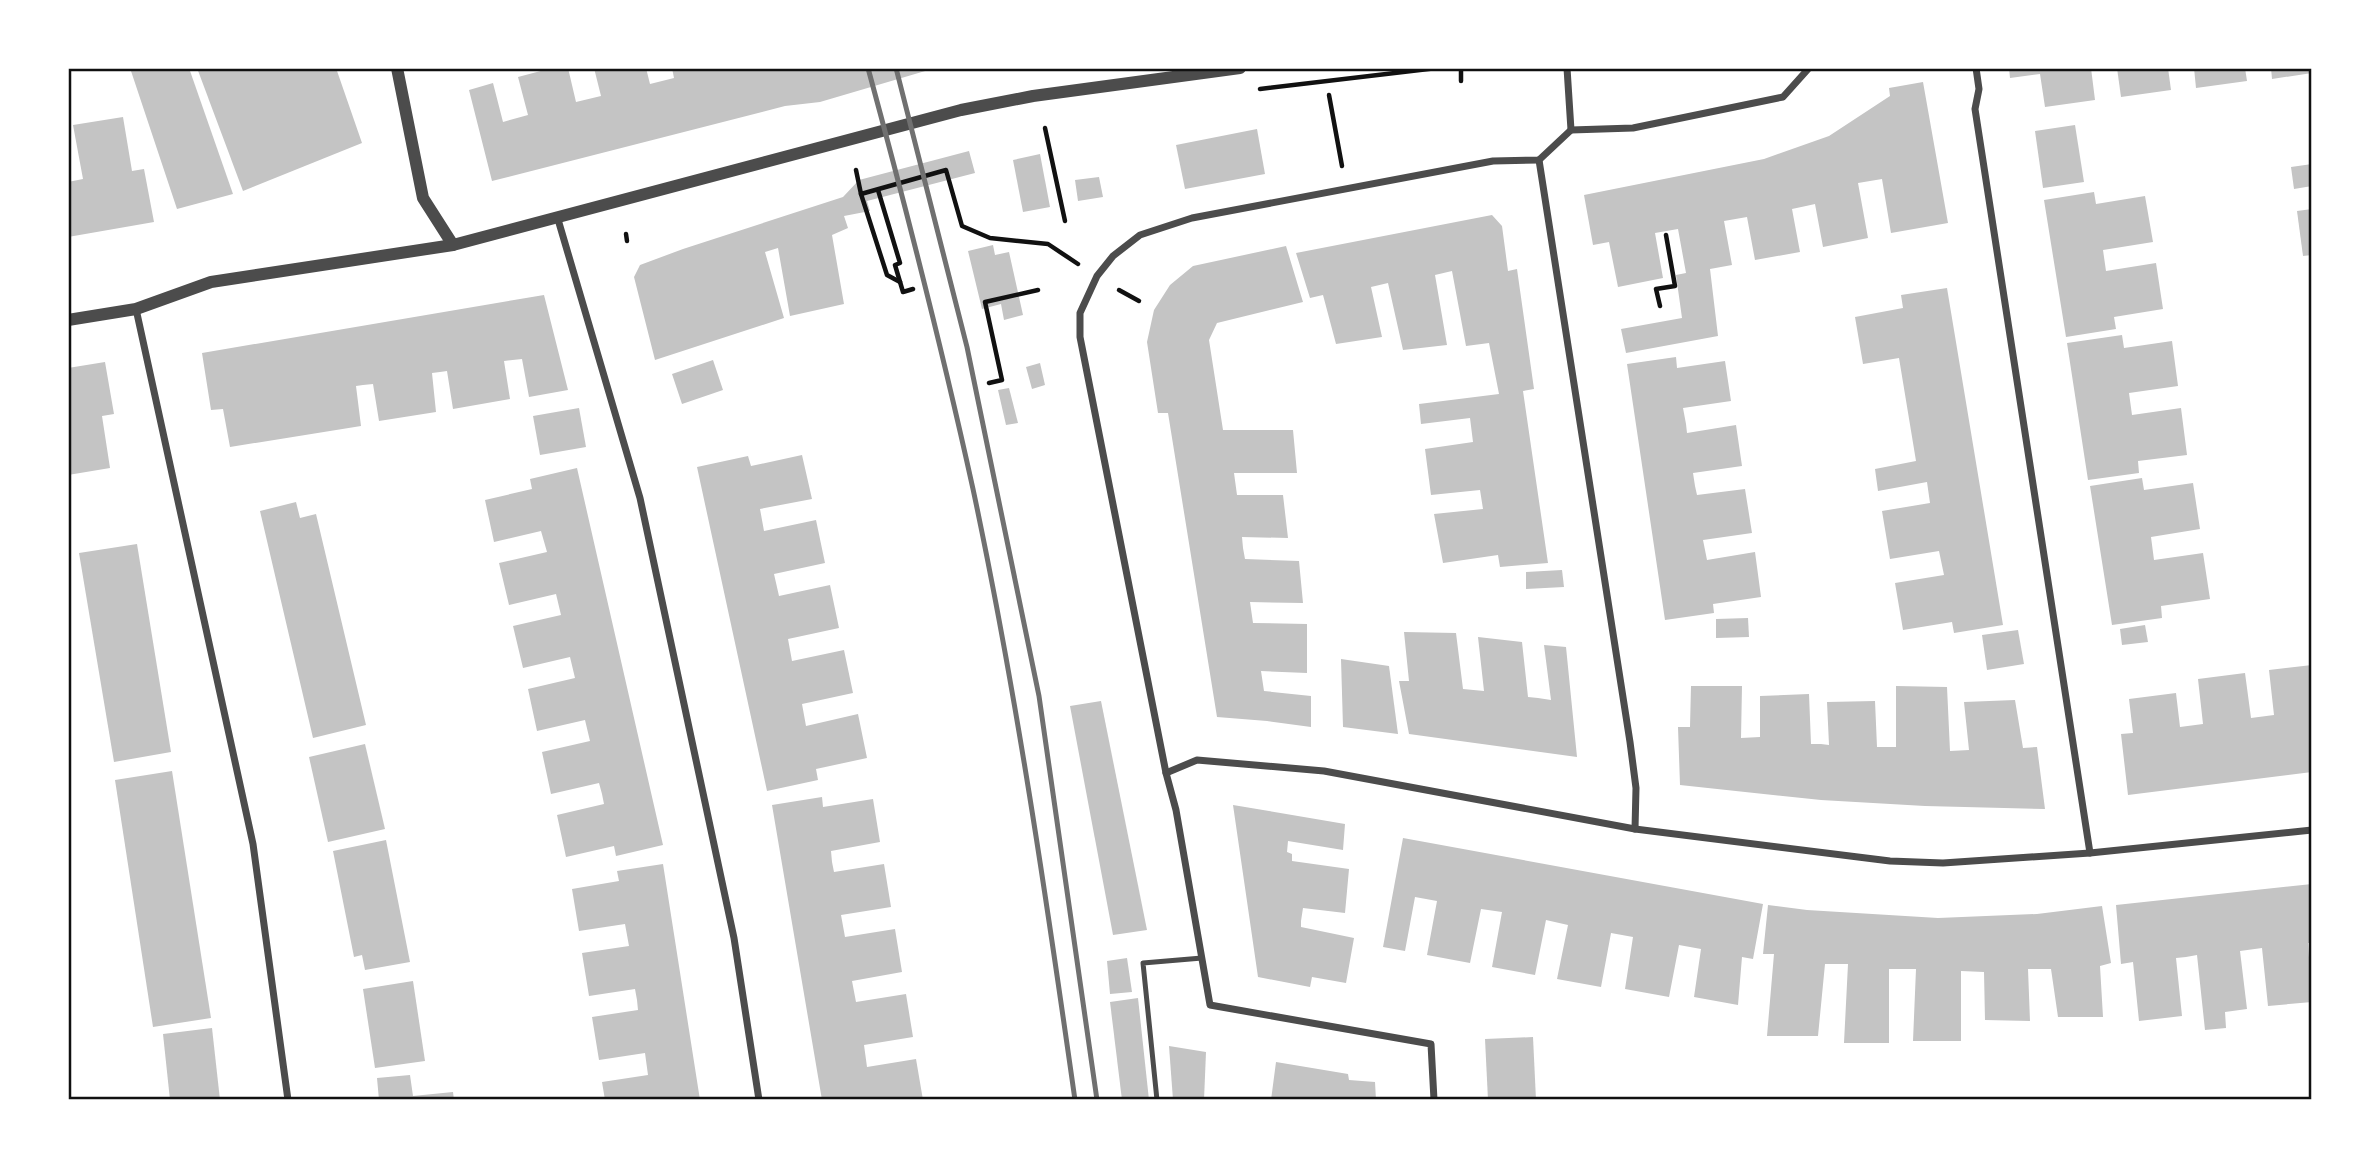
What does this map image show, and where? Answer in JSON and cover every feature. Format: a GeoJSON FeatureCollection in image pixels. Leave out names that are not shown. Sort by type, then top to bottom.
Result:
{"type":"FeatureCollection","features":[{"type":"Feature","properties":{"kind":"street"},"geometry":{"type":"LineString","coordinates":[[397,68],[423,198],[453,245]]}},
{"type":"Feature","properties":{"kind":"street"},"geometry":{"type":"LineString","coordinates":[[68,320],[136,309],[211,282],[453,245],[961,110],[1033,96],[1240,68]]}},
{"type":"Feature","properties":{"kind":"street"},"geometry":{"type":"LineString","coordinates":[[1567,68],[1571,130]]}},
{"type":"Feature","properties":{"kind":"street"},"geometry":{"type":"LineString","coordinates":[[1434,1100],[1431,1044],[1210,1004],[1176,810],[1166,773],[1080,337],[1080,313],[1097,276],[1113,256],[1140,235],[1192,218],[1493,162],[1539,160],[1571,130],[1633,128],[1783,97],[1809,68]]}},
{"type":"Feature","properties":{"kind":"street"},"geometry":{"type":"LineString","coordinates":[[1976,68],[1979,89],[1975,109],[2090,853]]}},
{"type":"Feature","properties":{"kind":"street"},"geometry":{"type":"LineString","coordinates":[[1539,160],[1630,741],[1636,788],[1635,829]]}},
{"type":"Feature","properties":{"kind":"street"},"geometry":{"type":"LineString","coordinates":[[557,216],[640,498],[734,939],[759,1100]]}},
{"type":"Feature","properties":{"kind":"street"},"geometry":{"type":"LineString","coordinates":[[136,309],[253,844],[288,1100]]}},
{"type":"Feature","properties":{"kind":"street"},"geometry":{"type":"LineString","coordinates":[[1166,773],[1196,760],[1324,771],[1635,829],[1890,861],[1943,863],[2090,853],[2312,830]]}},
{"type":"Feature","properties":{"kind":"lane"},"geometry":{"type":"LineString","coordinates":[[1157,1100],[1143,963],[1202,958]]}},
{"type":"Feature","properties":{"kind":"path"},"geometry":{"type":"LineString","coordinates":[[1461,71],[1461,81]]}},
{"type":"Feature","properties":{"kind":"path"},"geometry":{"type":"LineString","coordinates":[[1329,95],[1340,160]]}},
{"type":"Feature","properties":{"kind":"path"},"geometry":{"type":"LineString","coordinates":[[1045,128],[1065,221]]}},
{"type":"Feature","properties":{"kind":"path"},"geometry":{"type":"LineString","coordinates":[[856,170],[864,211],[887,275],[901,282]]}},
{"type":"Feature","properties":{"kind":"path"},"geometry":{"type":"LineString","coordinates":[[861,194],[946,170],[962,226],[990,238],[1048,244],[1082,267]]}},
{"type":"Feature","properties":{"kind":"path"},"geometry":{"type":"LineString","coordinates":[[878,190],[900,263],[895,265],[903,292],[913,289]]}},
{"type":"Feature","properties":{"kind":"path"},"geometry":{"type":"LineString","coordinates":[[626,233],[627,241]]}},
{"type":"Feature","properties":{"kind":"path"},"geometry":{"type":"LineString","coordinates":[[1660,306],[1656,289],[1675,286],[1666,235]]}},
{"type":"Feature","properties":{"kind":"path"},"geometry":{"type":"LineString","coordinates":[[1111,285],[1139,301]]}},
{"type":"Feature","properties":{"kind":"path"},"geometry":{"type":"LineString","coordinates":[[989,383],[1002,380],[985,302],[1038,290]]}},
{"type":"Feature","properties":{"kind":"building"},"geometry":{"type":"Polygon","coordinates":[[[130,68],[189,68],[233,194],[177,209],[130,68]]]}},
{"type":"Feature","properties":{"kind":"building"},"geometry":{"type":"Polygon","coordinates":[[[197,68],[336,68],[362,143],[243,191],[197,68]]]}},
{"type":"Feature","properties":{"kind":"building"},"geometry":{"type":"Polygon","coordinates":[[[552,68],[568,68],[576,102],[601,96],[594,68],[646,68],[650,84],[674,78],[672,68],[932,69],[820,102],[785,106],[492,181],[469,90],[493,83],[503,122],[528,115],[518,77],[552,68]]]}},
{"type":"Feature","properties":{"kind":"building"},"geometry":{"type":"Polygon","coordinates":[[[2009,68],[2091,68],[2095,100],[2045,107],[2040,74],[2010,78],[2009,68]]]}},
{"type":"Feature","properties":{"kind":"building"},"geometry":{"type":"Polygon","coordinates":[[[2117,68],[2168,68],[2171,90],[2121,97],[2117,68]]]}},
{"type":"Feature","properties":{"kind":"building"},"geometry":{"type":"Polygon","coordinates":[[[2194,68],[2245,68],[2247,81],[2196,88],[2194,68]]]}},
{"type":"Feature","properties":{"kind":"building"},"geometry":{"type":"Polygon","coordinates":[[[2271,68],[2312,68],[2312,73],[2272,79],[2271,68]]]}},
{"type":"Feature","properties":{"kind":"building"},"geometry":{"type":"Polygon","coordinates":[[[1923,82],[1948,223],[1891,233],[1882,179],[1858,183],[1868,238],[1823,247],[1815,204],[1792,209],[1800,252],[1755,260],[1747,217],[1724,221],[1732,265],[1710,269],[1718,336],[1626,353],[1621,329],[1682,318],[1676,275],[1686,273],[1678,229],[1655,233],[1663,278],[1618,287],[1609,242],[1593,245],[1584,195],[1764,159],[1829,136],[1890,96],[1889,88],[1923,82]]]}},
{"type":"Feature","properties":{"kind":"building"},"geometry":{"type":"Polygon","coordinates":[[[123,117],[132,171],[144,169],[154,222],[68,237],[68,182],[83,179],[73,125],[123,117]]]}},
{"type":"Feature","properties":{"kind":"building"},"geometry":{"type":"Polygon","coordinates":[[[2075,125],[2084,182],[2043,188],[2035,131],[2075,125]]]}},
{"type":"Feature","properties":{"kind":"building"},"geometry":{"type":"Polygon","coordinates":[[[1257,129],[1265,174],[1185,189],[1176,145],[1257,129]]]}},
{"type":"Feature","properties":{"kind":"building"},"geometry":{"type":"Polygon","coordinates":[[[969,151],[975,173],[867,201],[870,211],[844,216],[848,228],[832,235],[844,304],[790,316],[778,248],[765,252],[784,318],[655,360],[634,277],[640,265],[843,197],[859,180],[969,151]]]}},
{"type":"Feature","properties":{"kind":"building"},"geometry":{"type":"Polygon","coordinates":[[[1040,154],[1050,207],[1023,212],[1013,160],[1040,154]]]}},
{"type":"Feature","properties":{"kind":"building"},"geometry":{"type":"Polygon","coordinates":[[[2312,164],[2312,186],[2294,189],[2291,167],[2312,164]]]}},
{"type":"Feature","properties":{"kind":"building"},"geometry":{"type":"Polygon","coordinates":[[[1099,177],[1103,197],[1078,201],[1075,180],[1099,177]]]}},
{"type":"Feature","properties":{"kind":"building"},"geometry":{"type":"Polygon","coordinates":[[[2094,192],[2096,204],[2145,196],[2153,242],[2103,250],[2106,271],[2156,263],[2163,309],[2114,317],[2116,329],[2066,337],[2044,200],[2094,192]]]}},
{"type":"Feature","properties":{"kind":"building"},"geometry":{"type":"Polygon","coordinates":[[[2312,209],[2312,255],[2303,256],[2297,211],[2312,209]]]}},
{"type":"Feature","properties":{"kind":"building"},"geometry":{"type":"Polygon","coordinates":[[[1492,215],[1502,226],[1508,271],[1517,269],[1534,389],[1523,391],[1548,563],[1500,567],[1498,555],[1443,563],[1434,514],[1483,509],[1480,490],[1431,495],[1425,449],[1473,442],[1470,418],[1421,424],[1419,404],[1499,394],[1489,343],[1466,346],[1452,271],[1435,275],[1447,345],[1403,350],[1388,283],[1371,287],[1382,337],[1336,344],[1323,295],[1310,298],[1296,253],[1492,215]]]}},
{"type":"Feature","properties":{"kind":"building"},"geometry":{"type":"Polygon","coordinates":[[[993,245],[995,255],[1009,252],[1023,315],[1004,320],[1001,304],[982,309],[968,251],[993,245]]]}},
{"type":"Feature","properties":{"kind":"building"},"geometry":{"type":"Polygon","coordinates":[[[1286,246],[1303,302],[1217,323],[1209,340],[1223,430],[1293,430],[1297,473],[1234,473],[1237,495],[1283,495],[1288,538],[1242,537],[1243,548],[1245,559],[1299,561],[1303,603],[1250,602],[1253,623],[1307,624],[1307,673],[1261,671],[1264,691],[1311,696],[1311,727],[1217,717],[1168,413],[1158,413],[1147,342],[1154,310],[1170,285],[1193,266],[1286,246]]]}},
{"type":"Feature","properties":{"kind":"building"},"geometry":{"type":"Polygon","coordinates":[[[1947,288],[2003,625],[1954,633],[1952,622],[1903,630],[1895,583],[1944,575],[1939,551],[1890,559],[1882,511],[1930,503],[1927,482],[1878,491],[1875,469],[1916,461],[1899,358],[1863,364],[1855,317],[1903,308],[1901,295],[1947,288]]]}},
{"type":"Feature","properties":{"kind":"building"},"geometry":{"type":"Polygon","coordinates":[[[544,295],[568,390],[529,397],[522,359],[504,361],[510,399],[453,409],[447,371],[432,373],[436,412],[379,421],[373,384],[356,386],[361,426],[230,447],[223,409],[211,410],[202,353],[544,295]]]}},
{"type":"Feature","properties":{"kind":"building"},"geometry":{"type":"Polygon","coordinates":[[[2122,335],[2124,348],[2172,341],[2178,386],[2129,393],[2132,415],[2181,408],[2187,455],[2138,461],[2139,473],[2088,480],[2067,343],[2122,335]]]}},
{"type":"Feature","properties":{"kind":"building"},"geometry":{"type":"Polygon","coordinates":[[[1676,357],[1677,368],[1725,361],[1731,401],[1683,408],[1687,433],[1736,425],[1742,466],[1693,473],[1695,486],[1697,495],[1745,489],[1752,533],[1703,540],[1707,560],[1755,552],[1761,597],[1713,604],[1714,613],[1665,620],[1627,364],[1676,357]]]}},
{"type":"Feature","properties":{"kind":"building"},"geometry":{"type":"Polygon","coordinates":[[[713,360],[723,390],[682,404],[672,374],[713,360]]]}},
{"type":"Feature","properties":{"kind":"building"},"geometry":{"type":"Polygon","coordinates":[[[105,362],[114,414],[102,416],[110,468],[68,475],[68,368],[105,362]]]}},
{"type":"Feature","properties":{"kind":"building"},"geometry":{"type":"Polygon","coordinates":[[[1040,363],[1045,385],[1032,389],[1026,367],[1040,363]]]}},
{"type":"Feature","properties":{"kind":"building"},"geometry":{"type":"Polygon","coordinates":[[[1009,388],[1018,423],[1006,425],[998,390],[1009,388]]]}},
{"type":"Feature","properties":{"kind":"building"},"geometry":{"type":"Polygon","coordinates":[[[579,408],[586,447],[540,455],[533,416],[579,408]]]}},
{"type":"Feature","properties":{"kind":"building"},"geometry":{"type":"Polygon","coordinates":[[[802,455],[812,499],[760,509],[764,531],[816,520],[825,563],[774,574],[779,596],[830,585],[839,628],[788,639],[792,661],[844,650],[853,693],[802,704],[806,726],[858,714],[867,758],[816,769],[818,780],[767,791],[697,467],[748,456],[751,466],[802,455]]]}},
{"type":"Feature","properties":{"kind":"building"},"geometry":{"type":"Polygon","coordinates":[[[577,468],[663,845],[616,856],[614,846],[566,857],[557,815],[604,804],[602,794],[599,783],[551,794],[542,752],[590,741],[585,720],[537,731],[528,689],[575,678],[570,657],[523,668],[513,626],[561,615],[556,594],[509,605],[499,563],[547,552],[541,531],[494,542],[485,500],[532,489],[530,479],[577,468]]]}},
{"type":"Feature","properties":{"kind":"building"},"geometry":{"type":"Polygon","coordinates":[[[2142,478],[2144,490],[2193,483],[2200,529],[2151,537],[2154,560],[2203,553],[2210,599],[2161,606],[2162,618],[2112,625],[2090,486],[2142,478]]]}},
{"type":"Feature","properties":{"kind":"building"},"geometry":{"type":"Polygon","coordinates":[[[296,502],[300,518],[316,514],[366,725],[313,738],[260,511],[296,502]]]}},
{"type":"Feature","properties":{"kind":"building"},"geometry":{"type":"Polygon","coordinates":[[[137,544],[171,752],[114,762],[79,553],[137,544]]]}},
{"type":"Feature","properties":{"kind":"building"},"geometry":{"type":"Polygon","coordinates":[[[1562,570],[1564,587],[1526,589],[1526,572],[1562,570]]]}},
{"type":"Feature","properties":{"kind":"building"},"geometry":{"type":"Polygon","coordinates":[[[1748,618],[1749,637],[1716,638],[1716,619],[1748,618]]]}},
{"type":"Feature","properties":{"kind":"building"},"geometry":{"type":"Polygon","coordinates":[[[2145,625],[2148,642],[2122,645],[2120,629],[2145,625]]]}},
{"type":"Feature","properties":{"kind":"building"},"geometry":{"type":"Polygon","coordinates":[[[2018,630],[2024,664],[1987,670],[1982,635],[2018,630]]]}},
{"type":"Feature","properties":{"kind":"building"},"geometry":{"type":"Polygon","coordinates":[[[1404,632],[1456,633],[1463,689],[1484,691],[1478,637],[1522,642],[1528,697],[1551,700],[1544,645],[1566,647],[1577,757],[1409,734],[1399,681],[1409,681],[1404,632]]]}},
{"type":"Feature","properties":{"kind":"building"},"geometry":{"type":"Polygon","coordinates":[[[1341,659],[1389,666],[1398,734],[1343,727],[1341,659]]]}},
{"type":"Feature","properties":{"kind":"building"},"geometry":{"type":"Polygon","coordinates":[[[2312,665],[2312,772],[2128,795],[2121,734],[2133,733],[2129,699],[2176,693],[2180,727],[2203,724],[2198,679],[2245,673],[2251,718],[2274,715],[2269,670],[2312,665]]]}},
{"type":"Feature","properties":{"kind":"building"},"geometry":{"type":"Polygon","coordinates":[[[1691,686],[1742,686],[1741,738],[1760,737],[1760,696],[1809,694],[1811,744],[1829,745],[1827,702],[1875,701],[1877,747],[1896,747],[1896,686],[1947,687],[1950,751],[1969,750],[1964,702],[2015,700],[2023,748],[2037,747],[2045,809],[1821,800],[1680,785],[1678,727],[1690,727],[1691,686]]]}},
{"type":"Feature","properties":{"kind":"building"},"geometry":{"type":"Polygon","coordinates":[[[1101,701],[1147,930],[1113,935],[1070,706],[1101,701]]]}},
{"type":"Feature","properties":{"kind":"building"},"geometry":{"type":"Polygon","coordinates":[[[365,744],[385,829],[328,842],[309,757],[365,744]]]}},
{"type":"Feature","properties":{"kind":"building"},"geometry":{"type":"Polygon","coordinates":[[[172,771],[211,1018],[153,1027],[115,780],[172,771]]]}},
{"type":"Feature","properties":{"kind":"building"},"geometry":{"type":"Polygon","coordinates":[[[822,797],[823,807],[873,799],[880,842],[831,851],[832,862],[834,872],[884,864],[891,907],[841,915],[845,937],[895,929],[902,972],[852,981],[856,1002],[906,994],[913,1037],[864,1045],[867,1067],[916,1059],[923,1100],[822,1100],[772,805],[822,797]]]}},
{"type":"Feature","properties":{"kind":"building"},"geometry":{"type":"Polygon","coordinates":[[[1233,805],[1345,824],[1343,850],[1288,841],[1287,852],[1292,854],[1292,861],[1349,869],[1345,913],[1303,908],[1301,921],[1301,927],[1354,938],[1346,983],[1312,977],[1310,987],[1258,977],[1233,805]]]}},
{"type":"Feature","properties":{"kind":"building"},"geometry":{"type":"Polygon","coordinates":[[[1403,838],[1763,904],[1753,959],[1742,957],[1738,1005],[1694,997],[1701,949],[1679,945],[1669,997],[1625,989],[1633,937],[1611,933],[1601,987],[1557,979],[1568,925],[1546,920],[1535,975],[1492,967],[1502,912],[1481,909],[1470,963],[1427,955],[1437,901],[1415,897],[1405,951],[1383,947],[1403,838]]]}},
{"type":"Feature","properties":{"kind":"building"},"geometry":{"type":"Polygon","coordinates":[[[386,840],[410,962],[365,970],[362,955],[354,957],[333,851],[386,840]]]}},
{"type":"Feature","properties":{"kind":"building"},"geometry":{"type":"Polygon","coordinates":[[[663,864],[700,1100],[605,1100],[602,1082],[648,1075],[645,1053],[599,1060],[592,1017],[638,1010],[637,1000],[635,989],[589,996],[582,953],[629,946],[625,924],[579,931],[572,889],[619,881],[617,871],[663,864]]]}},
{"type":"Feature","properties":{"kind":"building"},"geometry":{"type":"Polygon","coordinates":[[[2312,884],[2312,943],[2308,943],[2312,1002],[2268,1006],[2262,948],[2240,951],[2247,1009],[2225,1012],[2226,1028],[2205,1030],[2197,955],[2176,958],[2182,1016],[2139,1021],[2133,962],[2121,964],[2116,905],[2312,884]]]}},
{"type":"Feature","properties":{"kind":"building"},"geometry":{"type":"Polygon","coordinates":[[[1768,905],[1938,918],[2037,914],[2102,906],[2111,963],[2100,966],[2103,1017],[2058,1017],[2051,969],[2028,969],[2030,1021],[1985,1020],[1984,972],[1961,971],[1961,1041],[1913,1041],[1916,969],[1889,969],[1889,1043],[1844,1043],[1848,964],[1825,964],[1818,1036],[1767,1036],[1774,954],[1763,954],[1768,905]]]}},
{"type":"Feature","properties":{"kind":"building"},"geometry":{"type":"Polygon","coordinates":[[[1127,958],[1132,992],[1110,994],[1107,961],[1127,958]]]}},
{"type":"Feature","properties":{"kind":"building"},"geometry":{"type":"Polygon","coordinates":[[[413,981],[425,1061],[375,1068],[363,989],[413,981]]]}},
{"type":"Feature","properties":{"kind":"building"},"geometry":{"type":"Polygon","coordinates":[[[1138,998],[1149,1100],[1122,1100],[1110,1002],[1138,998]]]}},
{"type":"Feature","properties":{"kind":"building"},"geometry":{"type":"Polygon","coordinates":[[[212,1028],[220,1100],[170,1100],[163,1034],[212,1028]]]}},
{"type":"Feature","properties":{"kind":"building"},"geometry":{"type":"Polygon","coordinates":[[[1533,1037],[1536,1100],[1488,1100],[1485,1039],[1533,1037]]]}},
{"type":"Feature","properties":{"kind":"building"},"geometry":{"type":"Polygon","coordinates":[[[1169,1046],[1206,1052],[1204,1100],[1173,1100],[1169,1046]]]}},
{"type":"Feature","properties":{"kind":"building"},"geometry":{"type":"Polygon","coordinates":[[[1276,1062],[1348,1074],[1349,1080],[1375,1082],[1376,1100],[1271,1100],[1276,1062]]]}},
{"type":"Feature","properties":{"kind":"building"},"geometry":{"type":"Polygon","coordinates":[[[410,1075],[413,1096],[453,1092],[454,1100],[379,1100],[377,1078],[410,1075]]]}},
{"type":"Feature","properties":{"kind":"railway"},"geometry":{"type":"LineString","coordinates":[[868,68],[936,331],[989,565],[1029,794],[1075,1100]]}},
{"type":"Feature","properties":{"kind":"railway"},"geometry":{"type":"LineString","coordinates":[[896,68],[967,347],[1039,696],[1097,1100]]}}]}
